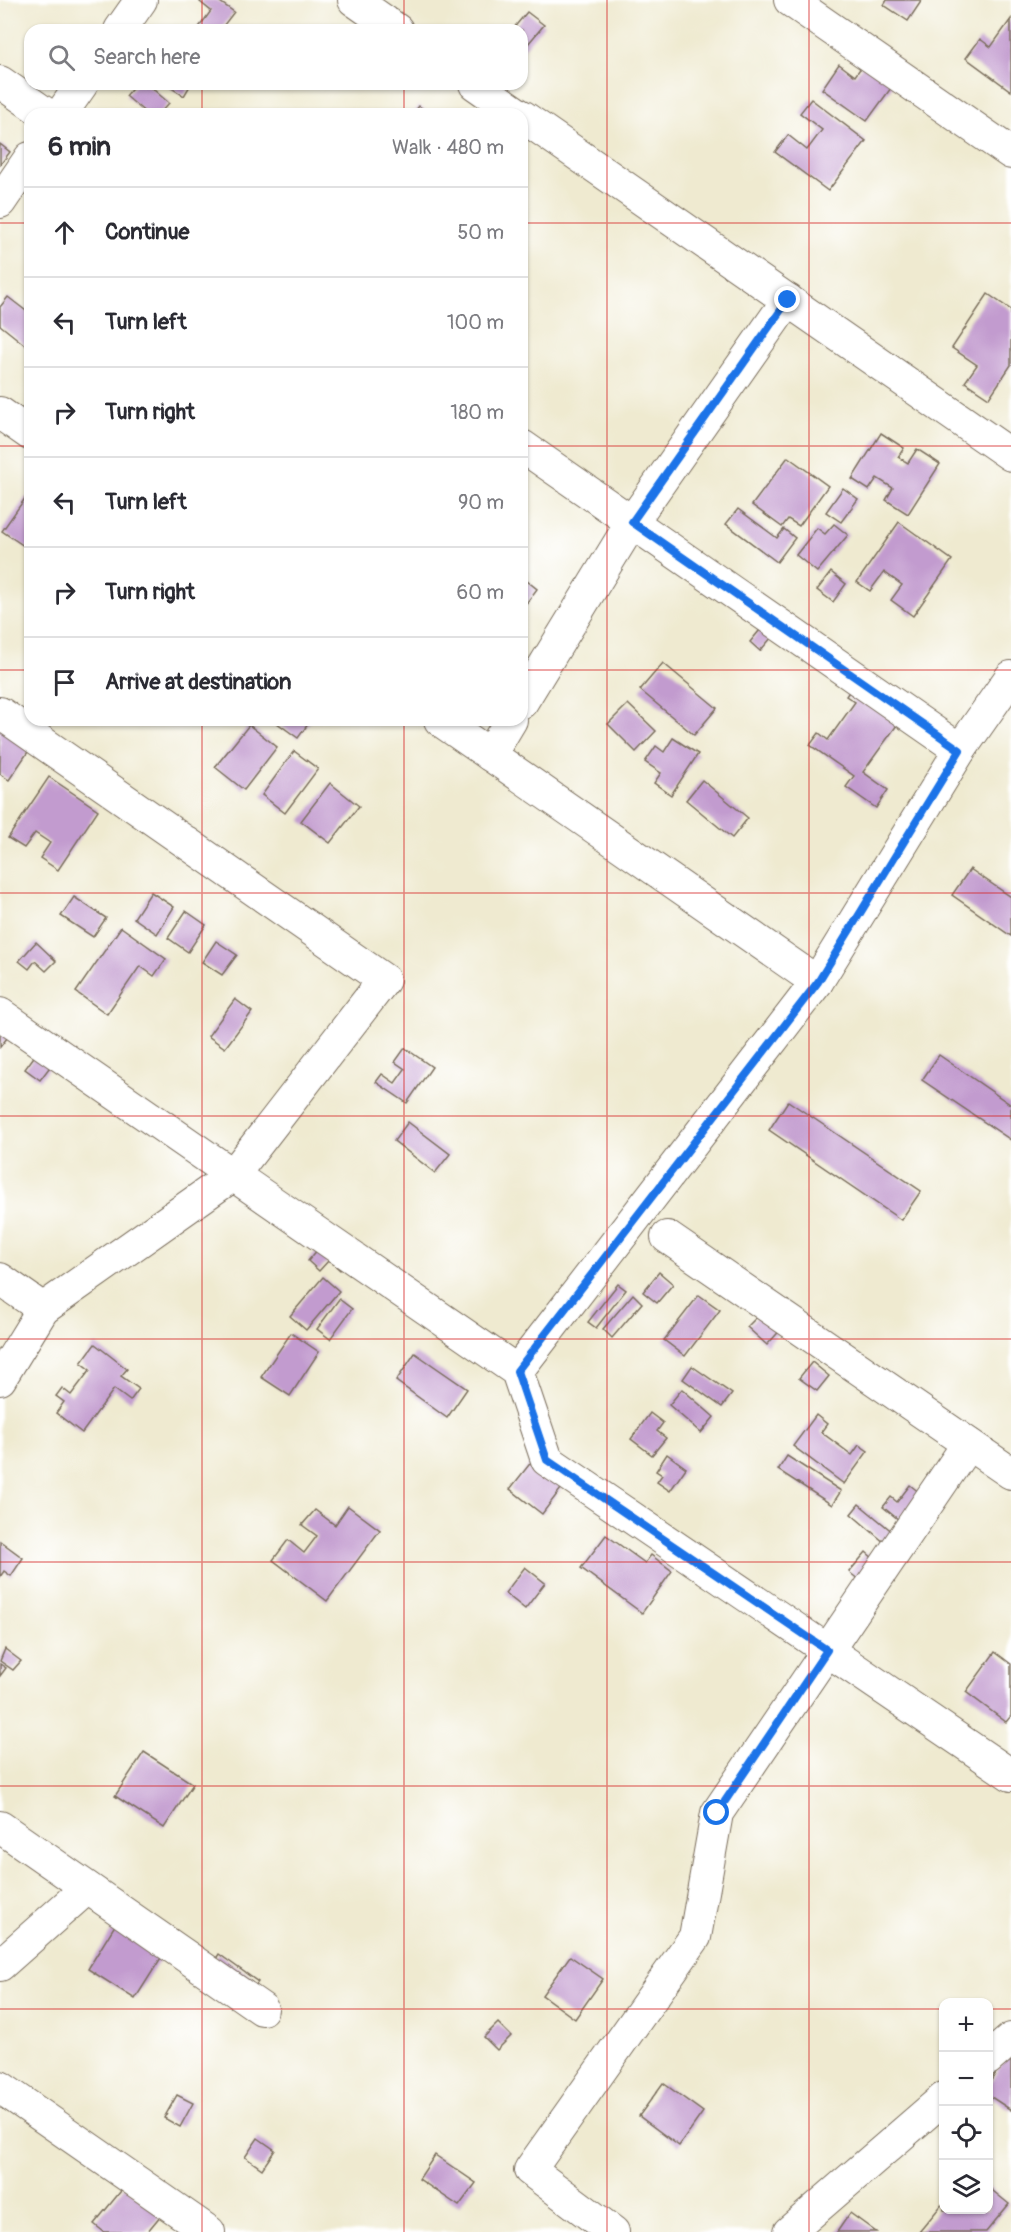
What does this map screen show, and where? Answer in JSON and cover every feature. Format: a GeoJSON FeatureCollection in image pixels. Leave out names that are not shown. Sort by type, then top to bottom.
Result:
{"type":"FeatureCollection","features":[{"type":"Feature","properties":{"kind":"street"},"geometry":{"type":"LineString","coordinates":[[124,24],[141,0]]}},
{"type":"Feature","properties":{"kind":"street"},"geometry":{"type":"LineString","coordinates":[[354,0],[388,24]]}},
{"type":"Feature","properties":{"kind":"street"},"geometry":{"type":"LineString","coordinates":[[790,0],[1011,153]]}},
{"type":"Feature","properties":{"kind":"street"},"geometry":{"type":"LineString","coordinates":[[0,82],[37,108]]}},
{"type":"Feature","properties":{"kind":"street"},"geometry":{"type":"LineString","coordinates":[[65,108],[78,90]]}},
{"type":"Feature","properties":{"kind":"street"},"geometry":{"type":"LineString","coordinates":[[484,90],[510,108]]}},
{"type":"Feature","properties":{"kind":"street"},"geometry":{"type":"LineString","coordinates":[[528,121],[1011,455]]}},
{"type":"Feature","properties":{"kind":"street"},"geometry":{"type":"LineString","coordinates":[[0,202],[24,167]]}},
{"type":"Feature","properties":{"kind":"street"},"geometry":{"type":"LineString","coordinates":[[528,692],[632,522],[788,300]]}},
{"type":"Feature","properties":{"kind":"street"},"geometry":{"type":"LineString","coordinates":[[0,414],[24,430]]}},
{"type":"Feature","properties":{"kind":"street"},"geometry":{"type":"LineString","coordinates":[[528,450],[960,750]]}},
{"type":"Feature","properties":{"kind":"street"},"geometry":{"type":"LineString","coordinates":[[517,1371],[818,982],[960,750],[1011,677]]}},
{"type":"Feature","properties":{"kind":"street"},"geometry":{"type":"LineString","coordinates":[[0,712],[384,980],[232,1175],[43,1308],[0,1379]]}},
{"type":"Feature","properties":{"kind":"street"},"geometry":{"type":"LineString","coordinates":[[449,726],[818,982]]}},
{"type":"Feature","properties":{"kind":"street"},"geometry":{"type":"LineString","coordinates":[[490,755],[507,726]]}},
{"type":"Feature","properties":{"kind":"street"},"geometry":{"type":"LineString","coordinates":[[0,1014],[517,1371],[547,1460],[1011,1775]]}},
{"type":"Feature","properties":{"kind":"street"},"geometry":{"type":"LineString","coordinates":[[667,1237],[1011,1473]]}},
{"type":"Feature","properties":{"kind":"street"},"geometry":{"type":"LineString","coordinates":[[0,1279],[43,1308]]}},
{"type":"Feature","properties":{"kind":"street"},"geometry":{"type":"LineString","coordinates":[[613,2232],[530,2170],[695,1936],[717,1813],[968,1444]]}},
{"type":"Feature","properties":{"kind":"street"},"geometry":{"type":"LineString","coordinates":[[0,1827],[262,2009]]}},
{"type":"Feature","properties":{"kind":"street"},"geometry":{"type":"LineString","coordinates":[[0,1965],[87,1888]]}},
{"type":"Feature","properties":{"kind":"street"},"geometry":{"type":"LineString","coordinates":[[993,2055],[1011,2040]]}},
{"type":"Feature","properties":{"kind":"street"},"geometry":{"type":"LineString","coordinates":[[0,2087],[209,2232]]}},
{"type":"Feature","properties":{"kind":"street"},"geometry":{"type":"LineString","coordinates":[[789,2232],[939,2102]]}},
{"type":"Feature","properties":{"kind":"building"},"geometry":{"type":"Polygon","coordinates":[[[217,0],[234,12],[225,24],[201,24],[211,11],[200,2],[217,0]]]}},
{"type":"Feature","properties":{"kind":"building"},"geometry":{"type":"Polygon","coordinates":[[[887,0],[922,0],[908,21],[884,5],[887,0]]]}},
{"type":"Feature","properties":{"kind":"building"},"geometry":{"type":"Polygon","coordinates":[[[527,12],[544,25],[528,44],[528,24],[517,24],[527,12]]]}},
{"type":"Feature","properties":{"kind":"building"},"geometry":{"type":"Polygon","coordinates":[[[1011,19],[1011,91],[966,58],[980,39],[991,47],[1011,19]]]}},
{"type":"Feature","properties":{"kind":"building"},"geometry":{"type":"Polygon","coordinates":[[[864,63],[894,84],[867,121],[822,89],[839,64],[855,76],[864,63]]]}},
{"type":"Feature","properties":{"kind":"building"},"geometry":{"type":"Polygon","coordinates":[[[131,90],[154,90],[169,103],[164,108],[140,108],[126,96],[131,90]]]}},
{"type":"Feature","properties":{"kind":"building"},"geometry":{"type":"Polygon","coordinates":[[[174,90],[188,90],[184,96],[174,90]]]}},
{"type":"Feature","properties":{"kind":"building"},"geometry":{"type":"Polygon","coordinates":[[[811,99],[866,141],[828,191],[775,152],[788,135],[807,150],[822,130],[800,113],[811,99]]]}},
{"type":"Feature","properties":{"kind":"building"},"geometry":{"type":"Polygon","coordinates":[[[0,144],[10,152],[0,165],[0,144]]]}},
{"type":"Feature","properties":{"kind":"building"},"geometry":{"type":"Polygon","coordinates":[[[988,294],[1011,310],[1011,365],[989,398],[965,382],[977,365],[952,348],[988,294]]]}},
{"type":"Feature","properties":{"kind":"building"},"geometry":{"type":"Polygon","coordinates":[[[8,297],[24,309],[24,344],[0,325],[0,307],[8,297]]]}},
{"type":"Feature","properties":{"kind":"building"},"geometry":{"type":"Polygon","coordinates":[[[881,433],[904,448],[898,457],[908,463],[917,449],[940,464],[908,514],[886,500],[893,488],[877,478],[869,490],[852,479],[881,433]]]}},
{"type":"Feature","properties":{"kind":"building"},"geometry":{"type":"Polygon","coordinates":[[[788,457],[828,486],[799,526],[788,519],[782,527],[752,505],[788,457]]]}},
{"type":"Feature","properties":{"kind":"building"},"geometry":{"type":"Polygon","coordinates":[[[843,488],[858,499],[841,522],[826,512],[843,488]]]}},
{"type":"Feature","properties":{"kind":"building"},"geometry":{"type":"Polygon","coordinates":[[[24,500],[24,546],[2,531],[24,500]]]}},
{"type":"Feature","properties":{"kind":"building"},"geometry":{"type":"Polygon","coordinates":[[[738,509],[777,538],[784,529],[795,538],[777,562],[726,524],[738,509]]]}},
{"type":"Feature","properties":{"kind":"building"},"geometry":{"type":"Polygon","coordinates":[[[899,522],[952,560],[913,616],[891,600],[902,585],[884,572],[870,591],[857,582],[899,522]]]}},
{"type":"Feature","properties":{"kind":"building"},"geometry":{"type":"Polygon","coordinates":[[[834,524],[848,535],[817,572],[796,555],[817,528],[825,534],[834,524]]]}},
{"type":"Feature","properties":{"kind":"building"},"geometry":{"type":"Polygon","coordinates":[[[831,572],[846,584],[833,602],[817,590],[831,572]]]}},
{"type":"Feature","properties":{"kind":"building"},"geometry":{"type":"Polygon","coordinates":[[[528,582],[537,589],[528,601],[528,582]]]}},
{"type":"Feature","properties":{"kind":"building"},"geometry":{"type":"Polygon","coordinates":[[[785,622],[760,651],[750,642],[760,630],[785,622]]]}},
{"type":"Feature","properties":{"kind":"building"},"geometry":{"type":"Polygon","coordinates":[[[663,663],[717,708],[694,735],[640,690],[663,663]]]}},
{"type":"Feature","properties":{"kind":"building"},"geometry":{"type":"Polygon","coordinates":[[[857,680],[897,725],[863,772],[888,790],[876,808],[846,787],[854,776],[810,745],[819,733],[828,740],[855,702],[846,696],[857,680]]]}},
{"type":"Feature","properties":{"kind":"building"},"geometry":{"type":"Polygon","coordinates":[[[628,704],[656,731],[636,752],[608,724],[628,704]]]}},
{"type":"Feature","properties":{"kind":"building"},"geometry":{"type":"Polygon","coordinates":[[[0,715],[40,734],[9,780],[0,774],[0,715]]]}},
{"type":"Feature","properties":{"kind":"building"},"geometry":{"type":"Polygon","coordinates":[[[248,726],[277,747],[244,790],[215,767],[248,726]]]}},
{"type":"Feature","properties":{"kind":"building"},"geometry":{"type":"Polygon","coordinates":[[[281,726],[307,726],[298,738],[281,726]]]}},
{"type":"Feature","properties":{"kind":"building"},"geometry":{"type":"Polygon","coordinates":[[[673,738],[698,754],[671,795],[654,783],[661,773],[645,762],[656,746],[664,752],[673,738]]]}},
{"type":"Feature","properties":{"kind":"building"},"geometry":{"type":"Polygon","coordinates":[[[294,751],[318,769],[285,813],[262,795],[294,751]]]}},
{"type":"Feature","properties":{"kind":"building"},"geometry":{"type":"Polygon","coordinates":[[[49,777],[98,810],[58,870],[40,858],[50,843],[35,833],[24,848],[8,838],[49,777]]]}},
{"type":"Feature","properties":{"kind":"building"},"geometry":{"type":"Polygon","coordinates":[[[702,780],[748,818],[732,838],[686,800],[702,780]]]}},
{"type":"Feature","properties":{"kind":"building"},"geometry":{"type":"Polygon","coordinates":[[[330,783],[359,806],[330,843],[301,821],[330,783]]]}},
{"type":"Feature","properties":{"kind":"building"},"geometry":{"type":"Polygon","coordinates":[[[970,869],[1011,897],[1011,936],[952,895],[970,869]]]}},
{"type":"Feature","properties":{"kind":"building"},"geometry":{"type":"Polygon","coordinates":[[[151,892],[174,907],[157,934],[134,918],[151,892]]]}},
{"type":"Feature","properties":{"kind":"building"},"geometry":{"type":"Polygon","coordinates":[[[74,897],[106,918],[93,937],[61,916],[74,897]]]}},
{"type":"Feature","properties":{"kind":"building"},"geometry":{"type":"Polygon","coordinates":[[[186,911],[206,925],[188,952],[168,938],[186,911]]]}},
{"type":"Feature","properties":{"kind":"building"},"geometry":{"type":"Polygon","coordinates":[[[121,927],[166,959],[154,976],[140,966],[107,1014],[76,992],[121,927]]]}},
{"type":"Feature","properties":{"kind":"building"},"geometry":{"type":"Polygon","coordinates":[[[216,941],[237,955],[222,975],[202,962],[216,941]]]}},
{"type":"Feature","properties":{"kind":"building"},"geometry":{"type":"Polygon","coordinates":[[[36,942],[56,961],[46,971],[35,961],[29,969],[19,961],[36,942]]]}},
{"type":"Feature","properties":{"kind":"building"},"geometry":{"type":"Polygon","coordinates":[[[235,999],[252,1012],[225,1048],[208,1036],[235,999]]]}},
{"type":"Feature","properties":{"kind":"building"},"geometry":{"type":"Polygon","coordinates":[[[0,1027],[11,1033],[0,1047],[0,1027]]]}},
{"type":"Feature","properties":{"kind":"building"},"geometry":{"type":"Polygon","coordinates":[[[405,1048],[432,1067],[407,1103],[376,1082],[382,1074],[395,1083],[405,1069],[395,1062],[405,1048]]]}},
{"type":"Feature","properties":{"kind":"building"},"geometry":{"type":"Polygon","coordinates":[[[36,1054],[59,1055],[40,1080],[25,1069],[36,1054]]]}},
{"type":"Feature","properties":{"kind":"building"},"geometry":{"type":"Polygon","coordinates":[[[939,1055],[1011,1105],[1011,1140],[922,1080],[939,1055]]]}},
{"type":"Feature","properties":{"kind":"building"},"geometry":{"type":"Polygon","coordinates":[[[788,1101],[921,1191],[901,1220],[769,1130],[788,1101]]]}},
{"type":"Feature","properties":{"kind":"building"},"geometry":{"type":"Polygon","coordinates":[[[408,1122],[450,1154],[435,1173],[394,1141],[408,1122]]]}},
{"type":"Feature","properties":{"kind":"building"},"geometry":{"type":"Polygon","coordinates":[[[324,1242],[347,1262],[340,1270],[329,1260],[319,1271],[308,1261],[324,1242]]]}},
{"type":"Feature","properties":{"kind":"building"},"geometry":{"type":"Polygon","coordinates":[[[659,1272],[673,1284],[657,1303],[643,1292],[659,1272]]]}},
{"type":"Feature","properties":{"kind":"building"},"geometry":{"type":"Polygon","coordinates":[[[323,1277],[339,1291],[306,1330],[290,1316],[323,1277]]]}},
{"type":"Feature","properties":{"kind":"building"},"geometry":{"type":"Polygon","coordinates":[[[618,1284],[626,1290],[596,1328],[588,1322],[618,1284]]]}},
{"type":"Feature","properties":{"kind":"building"},"geometry":{"type":"Polygon","coordinates":[[[633,1294],[642,1303],[612,1338],[603,1329],[633,1294]]]}},
{"type":"Feature","properties":{"kind":"building"},"geometry":{"type":"Polygon","coordinates":[[[699,1295],[720,1310],[685,1356],[664,1340],[699,1295]]]}},
{"type":"Feature","properties":{"kind":"building"},"geometry":{"type":"Polygon","coordinates":[[[339,1299],[352,1309],[330,1339],[317,1329],[339,1299]]]}},
{"type":"Feature","properties":{"kind":"building"},"geometry":{"type":"Polygon","coordinates":[[[765,1309],[784,1326],[767,1345],[747,1327],[765,1309]]]}},
{"type":"Feature","properties":{"kind":"building"},"geometry":{"type":"Polygon","coordinates":[[[291,1333],[319,1352],[290,1396],[261,1377],[291,1333]]]}},
{"type":"Feature","properties":{"kind":"building"},"geometry":{"type":"Polygon","coordinates":[[[95,1344],[127,1369],[121,1376],[139,1389],[130,1401],[114,1389],[82,1433],[56,1413],[64,1402],[56,1396],[62,1388],[71,1395],[90,1370],[81,1363],[95,1344]]]}},
{"type":"Feature","properties":{"kind":"building"},"geometry":{"type":"Polygon","coordinates":[[[415,1353],[467,1389],[447,1418],[396,1381],[415,1353]]]}},
{"type":"Feature","properties":{"kind":"building"},"geometry":{"type":"Polygon","coordinates":[[[812,1362],[829,1376],[817,1391],[799,1378],[812,1362]]]}},
{"type":"Feature","properties":{"kind":"building"},"geometry":{"type":"Polygon","coordinates":[[[692,1366],[732,1394],[722,1407],[683,1379],[692,1366]]]}},
{"type":"Feature","properties":{"kind":"building"},"geometry":{"type":"Polygon","coordinates":[[[682,1389],[714,1417],[701,1433],[669,1405],[682,1389]]]}},
{"type":"Feature","properties":{"kind":"building"},"geometry":{"type":"Polygon","coordinates":[[[650,1413],[663,1423],[657,1431],[666,1438],[652,1455],[631,1439],[650,1413]]]}},
{"type":"Feature","properties":{"kind":"building"},"geometry":{"type":"Polygon","coordinates":[[[816,1415],[827,1424],[821,1432],[852,1455],[859,1445],[868,1451],[844,1484],[793,1446],[816,1415]]]}},
{"type":"Feature","properties":{"kind":"building"},"geometry":{"type":"Polygon","coordinates":[[[667,1454],[686,1468],[670,1491],[657,1482],[662,1475],[656,1471],[667,1454]]]}},
{"type":"Feature","properties":{"kind":"building"},"geometry":{"type":"Polygon","coordinates":[[[787,1456],[841,1491],[832,1505],[778,1470],[787,1456]]]}},
{"type":"Feature","properties":{"kind":"building"},"geometry":{"type":"Polygon","coordinates":[[[532,1461],[564,1485],[542,1514],[510,1489],[532,1461]]]}},
{"type":"Feature","properties":{"kind":"building"},"geometry":{"type":"Polygon","coordinates":[[[910,1485],[920,1493],[899,1520],[883,1507],[891,1497],[897,1502],[910,1485]]]}},
{"type":"Feature","properties":{"kind":"building"},"geometry":{"type":"Polygon","coordinates":[[[859,1504],[894,1533],[885,1543],[851,1514],[859,1504]]]}},
{"type":"Feature","properties":{"kind":"building"},"geometry":{"type":"Polygon","coordinates":[[[348,1506],[380,1530],[327,1601],[273,1560],[288,1540],[304,1553],[317,1536],[302,1525],[315,1510],[335,1525],[348,1506]]]}},
{"type":"Feature","properties":{"kind":"building"},"geometry":{"type":"Polygon","coordinates":[[[606,1535],[645,1563],[651,1555],[672,1571],[642,1613],[581,1568],[606,1535]]]}},
{"type":"Feature","properties":{"kind":"building"},"geometry":{"type":"Polygon","coordinates":[[[0,1541],[23,1558],[11,1576],[4,1571],[0,1577],[0,1541]]]}},
{"type":"Feature","properties":{"kind":"building"},"geometry":{"type":"Polygon","coordinates":[[[866,1552],[875,1560],[859,1580],[849,1572],[866,1552]]]}},
{"type":"Feature","properties":{"kind":"building"},"geometry":{"type":"Polygon","coordinates":[[[525,1567],[545,1583],[525,1609],[505,1593],[525,1567]]]}},
{"type":"Feature","properties":{"kind":"building"},"geometry":{"type":"Polygon","coordinates":[[[5,1649],[21,1661],[13,1670],[0,1661],[5,1649]]]}},
{"type":"Feature","properties":{"kind":"building"},"geometry":{"type":"Polygon","coordinates":[[[995,1652],[1011,1664],[1011,1716],[1006,1722],[966,1692],[995,1652]]]}},
{"type":"Feature","properties":{"kind":"building"},"geometry":{"type":"Polygon","coordinates":[[[0,1664],[6,1668],[0,1676],[0,1664]]]}},
{"type":"Feature","properties":{"kind":"building"},"geometry":{"type":"Polygon","coordinates":[[[144,1752],[193,1784],[164,1828],[115,1796],[144,1752]]]}},
{"type":"Feature","properties":{"kind":"building"},"geometry":{"type":"Polygon","coordinates":[[[128,1904],[176,1934],[135,1999],[88,1969],[128,1904]]]}},
{"type":"Feature","properties":{"kind":"building"},"geometry":{"type":"Polygon","coordinates":[[[219,1954],[258,1982],[242,2004],[204,1977],[219,1954]]]}},
{"type":"Feature","properties":{"kind":"building"},"geometry":{"type":"Polygon","coordinates":[[[570,1956],[603,1979],[575,2019],[542,1995],[570,1956]]]}},
{"type":"Feature","properties":{"kind":"building"},"geometry":{"type":"Polygon","coordinates":[[[498,2023],[511,2036],[497,2050],[484,2037],[498,2023]]]}},
{"type":"Feature","properties":{"kind":"building"},"geometry":{"type":"Polygon","coordinates":[[[1011,2050],[1011,2110],[993,2098],[993,2077],[1011,2050]]]}},
{"type":"Feature","properties":{"kind":"building"},"geometry":{"type":"Polygon","coordinates":[[[663,2083],[703,2112],[679,2146],[639,2116],[663,2083]]]}},
{"type":"Feature","properties":{"kind":"building"},"geometry":{"type":"Polygon","coordinates":[[[177,2095],[193,2103],[180,2127],[164,2118],[177,2095]]]}},
{"type":"Feature","properties":{"kind":"building"},"geometry":{"type":"Polygon","coordinates":[[[258,2138],[275,2150],[262,2169],[245,2157],[258,2138]]]}},
{"type":"Feature","properties":{"kind":"building"},"geometry":{"type":"Polygon","coordinates":[[[435,2155],[476,2183],[459,2206],[419,2179],[435,2155]]]}},
{"type":"Feature","properties":{"kind":"building"},"geometry":{"type":"Polygon","coordinates":[[[125,2186],[161,2215],[147,2232],[104,2232],[94,2224],[125,2186]]]}},
{"type":"Feature","properties":{"kind":"building"},"geometry":{"type":"Polygon","coordinates":[[[993,2191],[1009,2204],[986,2232],[919,2232],[939,2208],[939,2214],[993,2214],[993,2191]]]}},
{"type":"Feature","properties":{"kind":"building"},"geometry":{"type":"Polygon","coordinates":[[[850,2213],[876,2232],[837,2232],[850,2213]]]}},
{"type":"Feature","properties":{"kind":"route"},"geometry":{"type":"LineString","coordinates":[[717,1813],[827,1650],[547,1460],[517,1371],[818,982],[960,750],[632,522],[788,300]]}}]}
